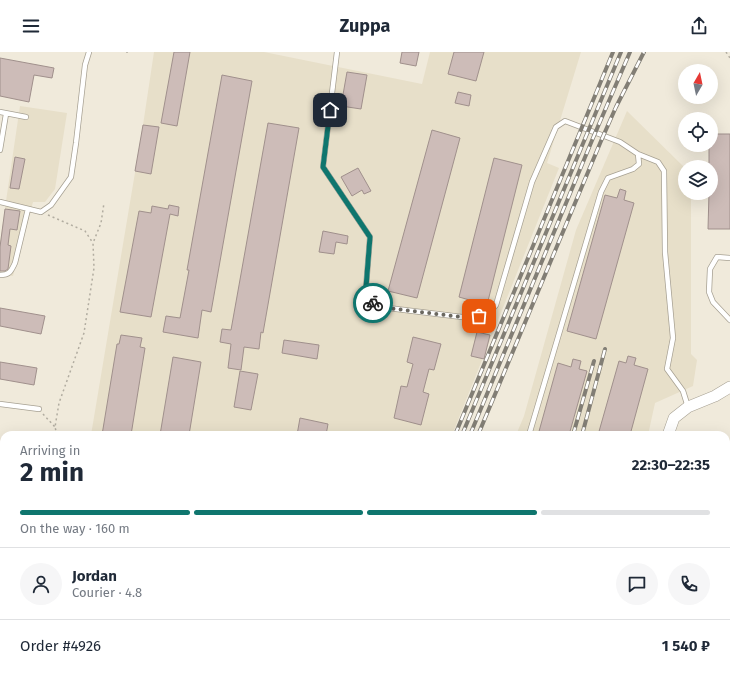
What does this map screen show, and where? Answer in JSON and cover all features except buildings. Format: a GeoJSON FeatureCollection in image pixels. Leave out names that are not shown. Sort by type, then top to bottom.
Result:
{"type":"FeatureCollection","features":[{"type":"Feature","properties":{"kind":"street"},"geometry":{"type":"LineString","coordinates":[[669,431],[674,418],[688,407],[715,396],[730,387]]}},
{"type":"Feature","properties":{"kind":"lane"},"geometry":{"type":"LineString","coordinates":[[0,202],[41,212],[51,205],[70,177],[76,143],[85,65],[89,52]]}},
{"type":"Feature","properties":{"kind":"lane"},"geometry":{"type":"LineString","coordinates":[[337,52],[323,167],[370,237],[365,300],[380,307],[470,318],[488,314],[496,305],[532,182],[556,127],[565,121],[620,142],[638,154],[658,162],[664,171],[665,252],[673,338],[667,369],[683,391],[688,407]]}},
{"type":"Feature","properties":{"kind":"lane"},"geometry":{"type":"LineString","coordinates":[[0,112],[26,117]]}},
{"type":"Feature","properties":{"kind":"lane"},"geometry":{"type":"LineString","coordinates":[[0,150],[6,114]]}},
{"type":"Feature","properties":{"kind":"lane"},"geometry":{"type":"LineString","coordinates":[[530,431],[601,192],[608,178],[633,170],[639,164],[638,154]]}},
{"type":"Feature","properties":{"kind":"lane"},"geometry":{"type":"LineString","coordinates":[[0,275],[6,275],[11,271],[15,263],[28,209]]}},
{"type":"Feature","properties":{"kind":"lane"},"geometry":{"type":"LineString","coordinates":[[730,258],[717,258],[713,263],[710,269],[709,292],[713,302],[730,320]]}},
{"type":"Feature","properties":{"kind":"lane"},"geometry":{"type":"LineString","coordinates":[[0,404],[39,409]]}},
{"type":"Feature","properties":{"kind":"path"},"geometry":{"type":"LineString","coordinates":[[726,52],[730,58]]}},
{"type":"Feature","properties":{"kind":"path"},"geometry":{"type":"LineString","coordinates":[[56,431],[55,427],[59,403],[84,333],[94,268],[93,243],[101,223],[104,203]]}},
{"type":"Feature","properties":{"kind":"path"},"geometry":{"type":"LineString","coordinates":[[41,212],[84,231],[93,243]]}},
{"type":"Feature","properties":{"kind":"path"},"geometry":{"type":"LineString","coordinates":[[39,409],[55,427]]}},
{"type":"Feature","properties":{"kind":"shaded area"},"geometry":{"type":"Polygon","coordinates":[[[154,52],[264,52],[422,84],[430,52],[581,52],[547,163],[559,168],[454,431],[92,431],[154,52]]]}},
{"type":"Feature","properties":{"kind":"shaded area"},"geometry":{"type":"Polygon","coordinates":[[[20,106],[67,113],[55,189],[45,202],[33,202],[13,276],[0,275],[0,242],[20,106]]]}},
{"type":"Feature","properties":{"kind":"shaded area"},"geometry":{"type":"Polygon","coordinates":[[[627,111],[678,161],[678,200],[691,200],[691,354],[697,360],[693,386],[655,403],[649,431],[518,431],[524,416],[576,230],[627,111]]]}},
{"type":"Feature","properties":{"kind":"railway"},"geometry":{"type":"LineString","coordinates":[[457,431],[613,52]]}},
{"type":"Feature","properties":{"kind":"railway"},"geometry":{"type":"LineString","coordinates":[[464,431],[621,52]]}},
{"type":"Feature","properties":{"kind":"railway"},"geometry":{"type":"LineString","coordinates":[[472,431],[630,52]]}},
{"type":"Feature","properties":{"kind":"railway"},"geometry":{"type":"LineString","coordinates":[[480,431],[601,141],[616,107],[644,52]]}},
{"type":"Feature","properties":{"kind":"railway"},"geometry":{"type":"LineString","coordinates":[[583,431],[605,349]]}},
{"type":"Feature","properties":{"kind":"railway"},"geometry":{"type":"LineString","coordinates":[[574,431],[594,361]]}},
{"type":"Feature","properties":{"kind":"way so far"},"geometry":{"type":"LineString","coordinates":[[373,303],[380,307],[470,318],[479,316]]}},
{"type":"Feature","properties":{"kind":"route"},"geometry":{"type":"LineString","coordinates":[[330,110],[323,167],[370,237],[365,300],[373,303]]}}]}
